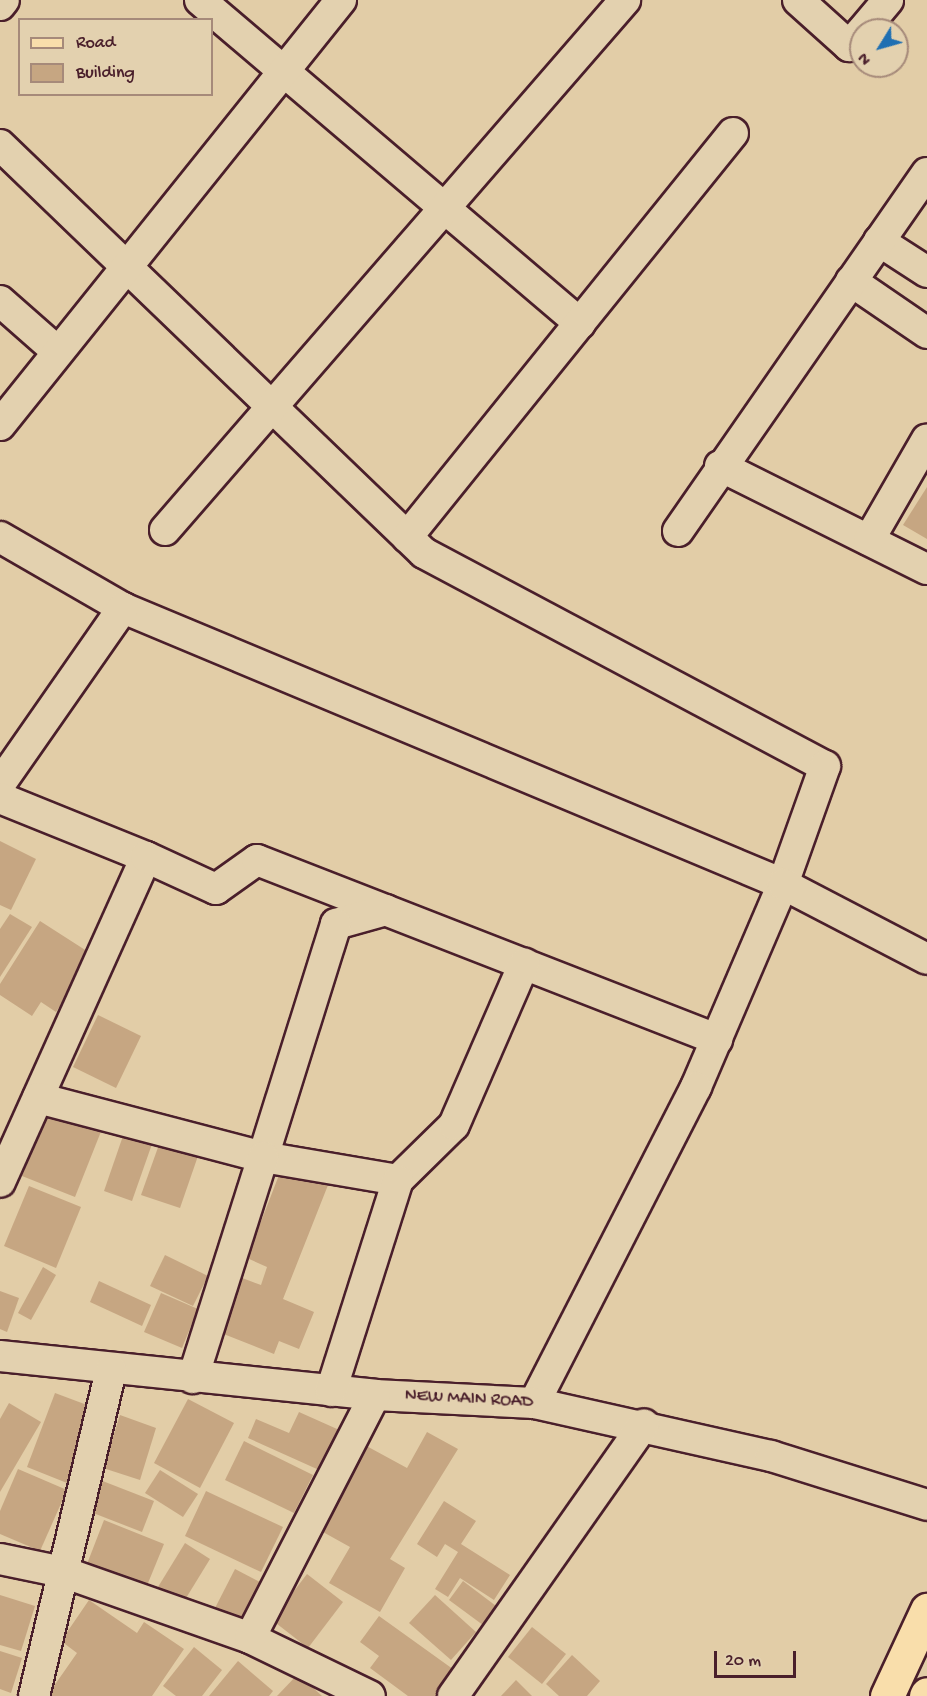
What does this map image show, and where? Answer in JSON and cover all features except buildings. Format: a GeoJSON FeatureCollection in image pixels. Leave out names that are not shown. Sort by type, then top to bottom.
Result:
{"type":"FeatureCollection","features":[{"type":"Feature","properties":{"kind":"main road"},"geometry":{"type":"LineString","coordinates":[[887,1696],[927,1610]]}},
{"type":"Feature","properties":{"kind":"street"},"geometry":{"type":"LineString","coordinates":[[0,5],[4,0]]}},
{"type":"Feature","properties":{"kind":"street"},"geometry":{"type":"LineString","coordinates":[[200,0],[579,324]]}},
{"type":"Feature","properties":{"kind":"street"},"geometry":{"type":"LineString","coordinates":[[0,425],[126,262],[341,0]]}},
{"type":"Feature","properties":{"kind":"street"},"geometry":{"type":"LineString","coordinates":[[798,0],[849,46]]}},
{"type":"Feature","properties":{"kind":"street"},"geometry":{"type":"LineString","coordinates":[[873,18],[888,0]]}},
{"type":"Feature","properties":{"kind":"street"},"geometry":{"type":"LineString","coordinates":[[165,531],[622,1]]}},
{"type":"Feature","properties":{"kind":"street"},"geometry":{"type":"LineString","coordinates":[[407,537],[733,133]]}},
{"type":"Feature","properties":{"kind":"street"},"geometry":{"type":"LineString","coordinates":[[0,145],[126,262],[424,553],[825,766],[783,885],[717,1039],[534,1402]]}},
{"type":"Feature","properties":{"kind":"street"},"geometry":{"type":"LineString","coordinates":[[678,531],[720,466],[927,173]]}},
{"type":"Feature","properties":{"kind":"street"},"geometry":{"type":"LineString","coordinates":[[879,241],[927,272]]}},
{"type":"Feature","properties":{"kind":"street"},"geometry":{"type":"LineString","coordinates":[[851,281],[927,333]]}},
{"type":"Feature","properties":{"kind":"street"},"geometry":{"type":"LineString","coordinates":[[0,300],[57,351]]}},
{"type":"Feature","properties":{"kind":"street"},"geometry":{"type":"LineString","coordinates":[[869,540],[927,439]]}},
{"type":"Feature","properties":{"kind":"street"},"geometry":{"type":"LineString","coordinates":[[720,466],[927,569]]}},
{"type":"Feature","properties":{"kind":"street"},"geometry":{"type":"LineString","coordinates":[[0,537],[123,608],[783,885],[927,959]]}},
{"type":"Feature","properties":{"kind":"street"},"geometry":{"type":"LineString","coordinates":[[0,784],[123,608]]}},
{"type":"Feature","properties":{"kind":"street"},"geometry":{"type":"LineString","coordinates":[[0,798],[146,857],[216,889],[257,860],[717,1039]]}},
{"type":"Feature","properties":{"kind":"street"},"geometry":{"type":"LineString","coordinates":[[0,1182],[146,857]]}},
{"type":"Feature","properties":{"kind":"street"},"geometry":{"type":"LineString","coordinates":[[193,1378],[336,924],[386,910]]}},
{"type":"Feature","properties":{"kind":"street"},"geometry":{"type":"LineString","coordinates":[[331,1391],[398,1180],[454,1125],[524,964]]}},
{"type":"Feature","properties":{"kind":"street"},"geometry":{"type":"LineString","coordinates":[[38,1098],[263,1157],[398,1180]]}},
{"type":"Feature","properties":{"kind":"street","name":"NEW MAIN ROAD"},"geometry":{"type":"LineString","coordinates":[[0,1356],[111,1370],[375,1395],[534,1402],[644,1424],[771,1456],[927,1505]]}},
{"type":"Feature","properties":{"kind":"street"},"geometry":{"type":"LineString","coordinates":[[34,1696],[111,1370]]}},
{"type":"Feature","properties":{"kind":"street"},"geometry":{"type":"LineString","coordinates":[[250,1638],[375,1395]]}},
{"type":"Feature","properties":{"kind":"street"},"geometry":{"type":"LineString","coordinates":[[453,1696],[644,1424]]}},
{"type":"Feature","properties":{"kind":"street"},"geometry":{"type":"LineString","coordinates":[[0,1559],[63,1572],[250,1638],[370,1696]]}}]}
